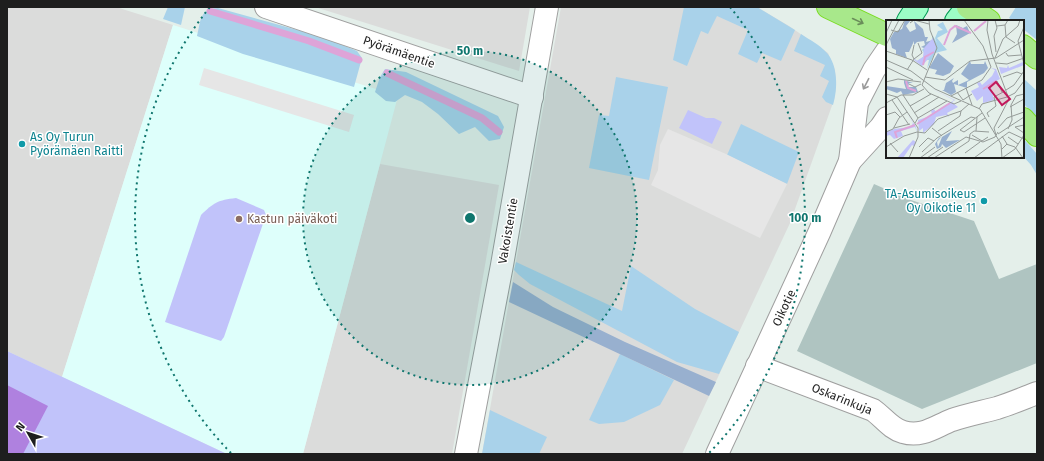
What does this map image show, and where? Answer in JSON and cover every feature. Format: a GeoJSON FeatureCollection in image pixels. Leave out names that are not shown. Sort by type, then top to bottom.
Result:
{"type":"FeatureCollection","features":[{"type":"Feature","properties":{"kind":"highway"},"geometry":{"type":"LineString","coordinates":[[828,7],[886,35]]}},
{"type":"Feature","properties":{"kind":"highway"},"geometry":{"type":"LineString","coordinates":[[967,7],[987,20]]}},
{"type":"Feature","properties":{"kind":"highway"},"geometry":{"type":"LineString","coordinates":[[1024,47],[1037,58]]}},
{"type":"Feature","properties":{"kind":"highway"},"geometry":{"type":"LineString","coordinates":[[1024,120],[1037,135]]}},
{"type":"Feature","properties":{"kind":"main road"},"geometry":{"type":"LineString","coordinates":[[909,20],[917,7]]}},
{"type":"Feature","properties":{"kind":"main road"},"geometry":{"type":"LineString","coordinates":[[957,20],[967,7]]}},
{"type":"Feature","properties":{"kind":"street","name":"Pyörämäentie"},"geometry":{"type":"LineString","coordinates":[[266,7],[532,97]]}},
{"type":"Feature","properties":{"kind":"street","name":"Vakoistentie"},"geometry":{"type":"LineString","coordinates":[[466,454],[502,265],[547,7]]}},
{"type":"Feature","properties":{"kind":"street","name":"Oikotie"},"geometry":{"type":"LineString","coordinates":[[717,454],[819,233],[850,161],[857,103],[874,70],[886,52]]}},
{"type":"Feature","properties":{"kind":"street","name":"Oikotie"},"geometry":{"type":"LineString","coordinates":[[850,161],[886,120]]}},
{"type":"Feature","properties":{"kind":"street","name":"Oskarinkuja"},"geometry":{"type":"LineString","coordinates":[[757,366],[874,410],[895,428],[903,432],[917,434],[929,431],[952,420],[998,407],[1037,392]]}},
{"type":"Feature","properties":{"kind":"shaded area"},"geometry":{"type":"Polygon","coordinates":[[[7,7],[116,7],[173,25],[62,377],[7,351],[7,7]]]}},
{"type":"Feature","properties":{"kind":"shaded area"},"geometry":{"type":"Polygon","coordinates":[[[168,7],[185,7],[181,25],[163,19],[168,7]]]}},
{"type":"Feature","properties":{"kind":"shaded area"},"geometry":{"type":"Polygon","coordinates":[[[315,7],[530,7],[519,71],[315,7]]]}},
{"type":"Feature","properties":{"kind":"shaded area"},"geometry":{"type":"Polygon","coordinates":[[[561,7],[757,7],[789,26],[828,53],[835,70],[836,86],[834,100],[790,223],[682,454],[482,454],[561,7]]]}},
{"type":"Feature","properties":{"kind":"shaded area"},"geometry":{"type":"Polygon","coordinates":[[[684,7],[757,7],[795,30],[781,61],[762,53],[757,63],[738,54],[748,30],[717,16],[708,34],[701,31],[687,66],[673,60],[684,7]]]}},
{"type":"Feature","properties":{"kind":"shaded area"},"geometry":{"type":"Polygon","coordinates":[[[1016,7],[1037,7],[1037,40],[1024,30],[1024,20],[1012,20],[1009,18],[1016,7]]]}},
{"type":"Feature","properties":{"kind":"shaded area"},"geometry":{"type":"Polygon","coordinates":[[[218,8],[323,37],[357,51],[362,58],[354,87],[243,54],[197,36],[200,21],[204,13],[218,8]]]}},
{"type":"Feature","properties":{"kind":"shaded area","name":"Kastun päiväkoti"},"geometry":{"type":"Polygon","coordinates":[[[173,25],[398,96],[303,454],[227,454],[62,377],[173,25]]]}},
{"type":"Feature","properties":{"kind":"shaded area"},"geometry":{"type":"Polygon","coordinates":[[[801,34],[815,43],[831,58],[836,78],[836,92],[833,105],[826,102],[822,97],[829,81],[820,76],[825,65],[794,51],[801,34]]]}},
{"type":"Feature","properties":{"kind":"shaded area"},"geometry":{"type":"Polygon","coordinates":[[[204,68],[354,115],[349,132],[199,85],[204,68]]]}},
{"type":"Feature","properties":{"kind":"shaded area"},"geometry":{"type":"Polygon","coordinates":[[[385,69],[406,72],[498,116],[504,127],[500,139],[489,141],[475,127],[459,134],[438,114],[422,102],[405,95],[395,102],[386,101],[375,92],[380,77],[385,69]]]}},
{"type":"Feature","properties":{"kind":"shaded area"},"geometry":{"type":"Polygon","coordinates":[[[616,77],[668,87],[649,180],[589,168],[599,115],[609,116],[616,77]]]}},
{"type":"Feature","properties":{"kind":"shaded area"},"geometry":{"type":"Polygon","coordinates":[[[1024,79],[1037,91],[1037,118],[1024,104],[1024,79]]]}},
{"type":"Feature","properties":{"kind":"shaded area"},"geometry":{"type":"Polygon","coordinates":[[[688,110],[706,118],[714,118],[722,122],[712,144],[679,128],[688,110]]]}},
{"type":"Feature","properties":{"kind":"shaded area"},"geometry":{"type":"Polygon","coordinates":[[[741,124],[799,152],[787,184],[727,155],[741,124]]]}},
{"type":"Feature","properties":{"kind":"shaded area"},"geometry":{"type":"Polygon","coordinates":[[[668,129],[726,154],[787,184],[760,238],[651,185],[658,170],[660,145],[668,129]]]}},
{"type":"Feature","properties":{"kind":"shaded area"},"geometry":{"type":"Polygon","coordinates":[[[1024,139],[1037,154],[1037,175],[1024,157],[1024,139]]]}},
{"type":"Feature","properties":{"kind":"shaded area"},"geometry":{"type":"Polygon","coordinates":[[[380,164],[499,185],[452,454],[303,454],[380,164]]]}},
{"type":"Feature","properties":{"kind":"shaded area"},"geometry":{"type":"Polygon","coordinates":[[[874,184],[908,199],[974,221],[999,279],[1037,264],[1037,363],[922,409],[797,351],[874,184]]]}},
{"type":"Feature","properties":{"kind":"shaded area"},"geometry":{"type":"Polygon","coordinates":[[[236,198],[264,210],[266,215],[224,337],[221,341],[165,322],[201,215],[216,203],[236,198]]]}},
{"type":"Feature","properties":{"kind":"shaded area"},"geometry":{"type":"Polygon","coordinates":[[[516,262],[622,311],[631,266],[695,309],[739,332],[719,374],[677,362],[530,284],[514,270],[516,262]]]}},
{"type":"Feature","properties":{"kind":"shaded area"},"geometry":{"type":"Polygon","coordinates":[[[513,282],[553,307],[625,342],[716,382],[709,396],[509,302],[513,282]]]}},
{"type":"Feature","properties":{"kind":"shaded area"},"geometry":{"type":"Polygon","coordinates":[[[7,351],[227,454],[7,454],[7,351]]]}},
{"type":"Feature","properties":{"kind":"shaded area"},"geometry":{"type":"Polygon","coordinates":[[[620,354],[674,380],[660,405],[624,422],[599,424],[589,420],[620,354]]]}},
{"type":"Feature","properties":{"kind":"shaded area"},"geometry":{"type":"Polygon","coordinates":[[[7,385],[48,406],[23,454],[7,454],[7,385]]]}},
{"type":"Feature","properties":{"kind":"shaded area"},"geometry":{"type":"Polygon","coordinates":[[[490,410],[547,437],[539,454],[482,454],[490,410]]]}},
{"type":"Feature","properties":{"kind":"waterway"},"geometry":{"type":"LineString","coordinates":[[210,11],[309,41],[359,60]]}},
{"type":"Feature","properties":{"kind":"waterway"},"geometry":{"type":"LineString","coordinates":[[387,73],[482,118],[499,132]]}},
{"type":"Feature","properties":{"kind":"place","name":"As Oy Turun Pyörämäen Raitti"},"geometry":{"type":"Point","coordinates":[22,144]}},
{"type":"Feature","properties":{"kind":"place","name":"TA-Asumisoikeus Oy Oikotie 11"},"geometry":{"type":"Point","coordinates":[984,201]}},
{"type":"Feature","properties":{"kind":"place","name":"Kastun päiväkoti"},"geometry":{"type":"Point","coordinates":[239,219]}}]}
